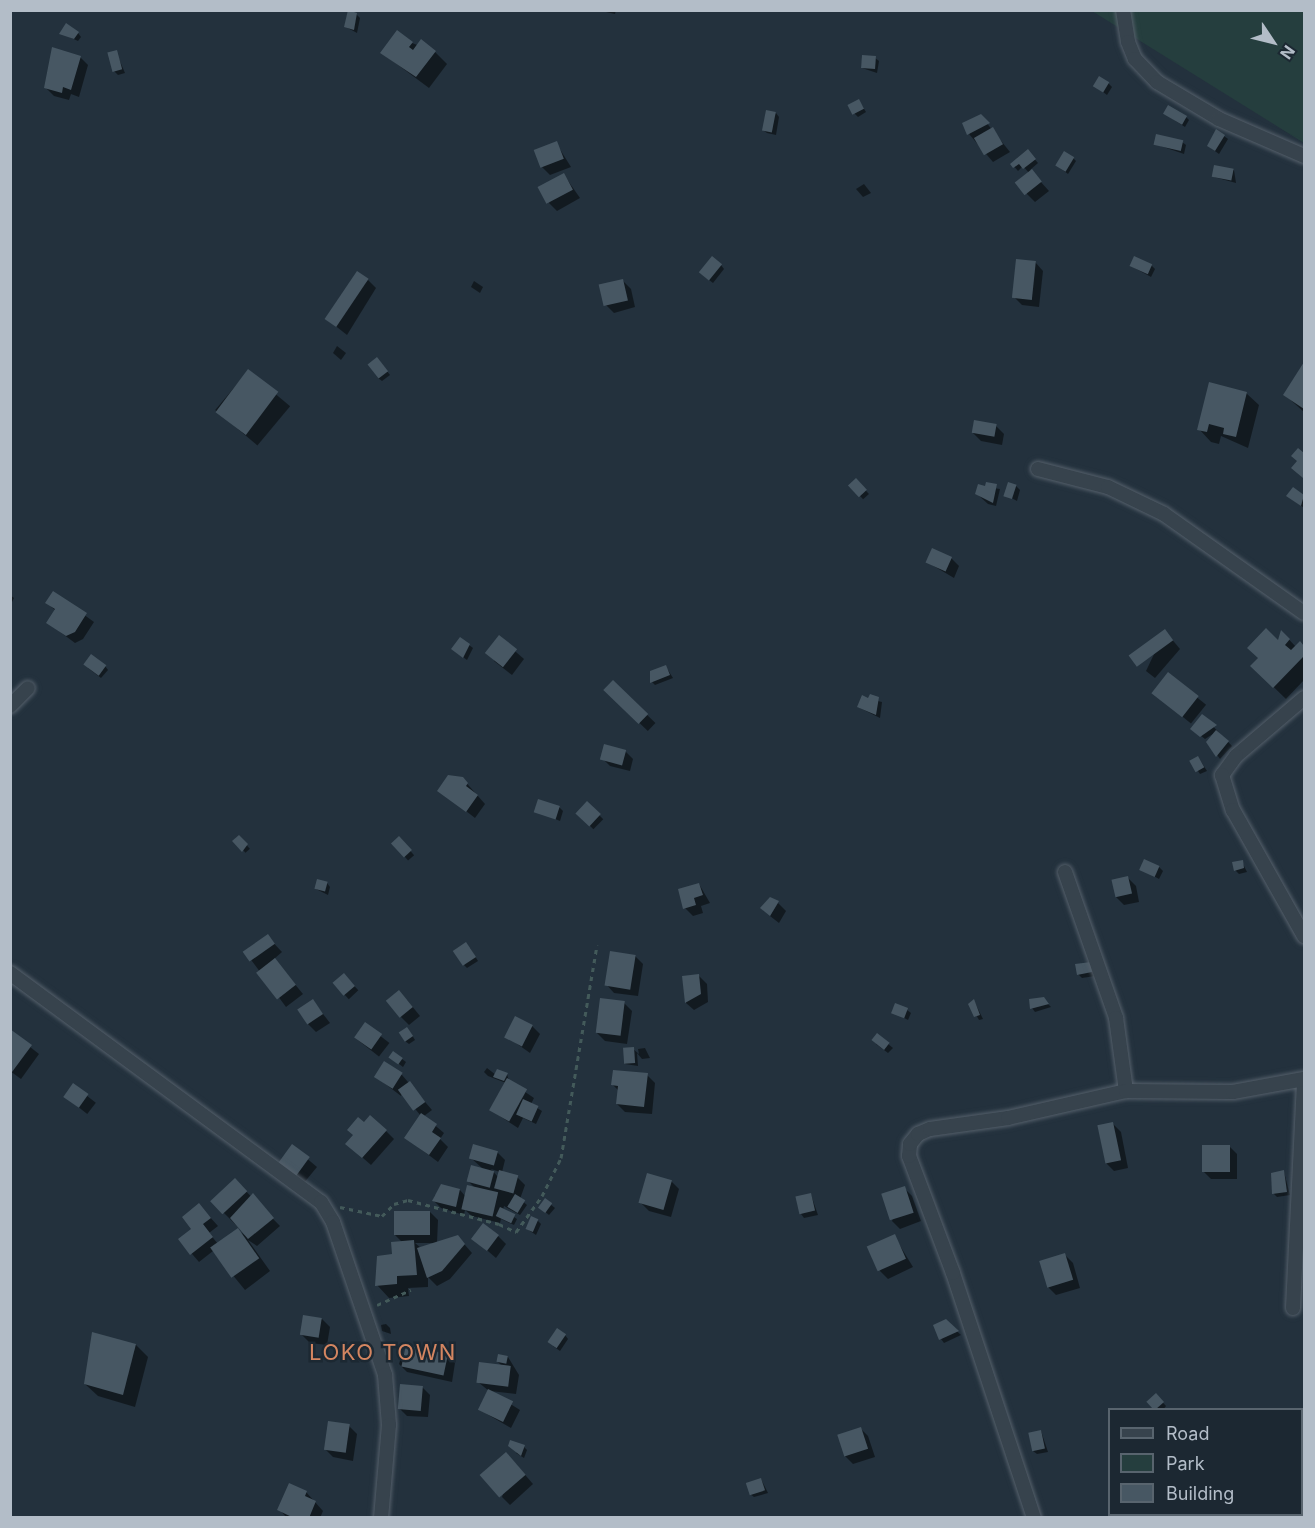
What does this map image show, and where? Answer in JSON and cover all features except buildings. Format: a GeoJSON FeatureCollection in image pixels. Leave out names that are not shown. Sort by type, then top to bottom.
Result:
{"type":"FeatureCollection","features":[{"type":"Feature","properties":{"kind":"street"},"geometry":{"type":"LineString","coordinates":[[1123,10],[1128,42],[1135,59],[1157,82],[1219,119],[1305,156]]}},
{"type":"Feature","properties":{"kind":"street"},"geometry":{"type":"LineString","coordinates":[[1038,469],[1108,487],[1164,514],[1305,613]]}},
{"type":"Feature","properties":{"kind":"street"},"geometry":{"type":"LineString","coordinates":[[10,706],[28,688]]}},
{"type":"Feature","properties":{"kind":"street"},"geometry":{"type":"LineString","coordinates":[[1305,699],[1236,756],[1222,775],[1233,810],[1305,936]]}},
{"type":"Feature","properties":{"kind":"street"},"geometry":{"type":"LineString","coordinates":[[1065,872],[1116,1018],[1126,1091]]}},
{"type":"Feature","properties":{"kind":"street"},"geometry":{"type":"LineString","coordinates":[[10,973],[321,1202],[333,1222],[385,1375],[388,1399],[387,1485],[381,1518]]}},
{"type":"Feature","properties":{"kind":"street"},"geometry":{"type":"LineString","coordinates":[[1034,1518],[953,1273],[909,1156],[910,1144],[918,1134],[930,1129],[1008,1118],[1126,1091],[1233,1092],[1304,1079],[1293,1308]]}},
{"type":"Feature","properties":{"kind":"path"},"geometry":{"type":"LineString","coordinates":[[321,1202],[382,1216],[394,1204],[408,1200],[499,1224],[516,1232],[542,1196],[561,1158],[597,945]]}},
{"type":"Feature","properties":{"kind":"path"},"geometry":{"type":"LineString","coordinates":[[364,1311],[411,1290]]}},
{"type":"Feature","properties":{"kind":"green space"},"geometry":{"type":"Polygon","coordinates":[[[1092,11],[1304,11],[1304,143],[1092,11]]]}},
{"type":"Feature","properties":{"kind":"district","name":"LOKO TOWN"},"geometry":{"type":"Point","coordinates":[383,1353]}}]}
